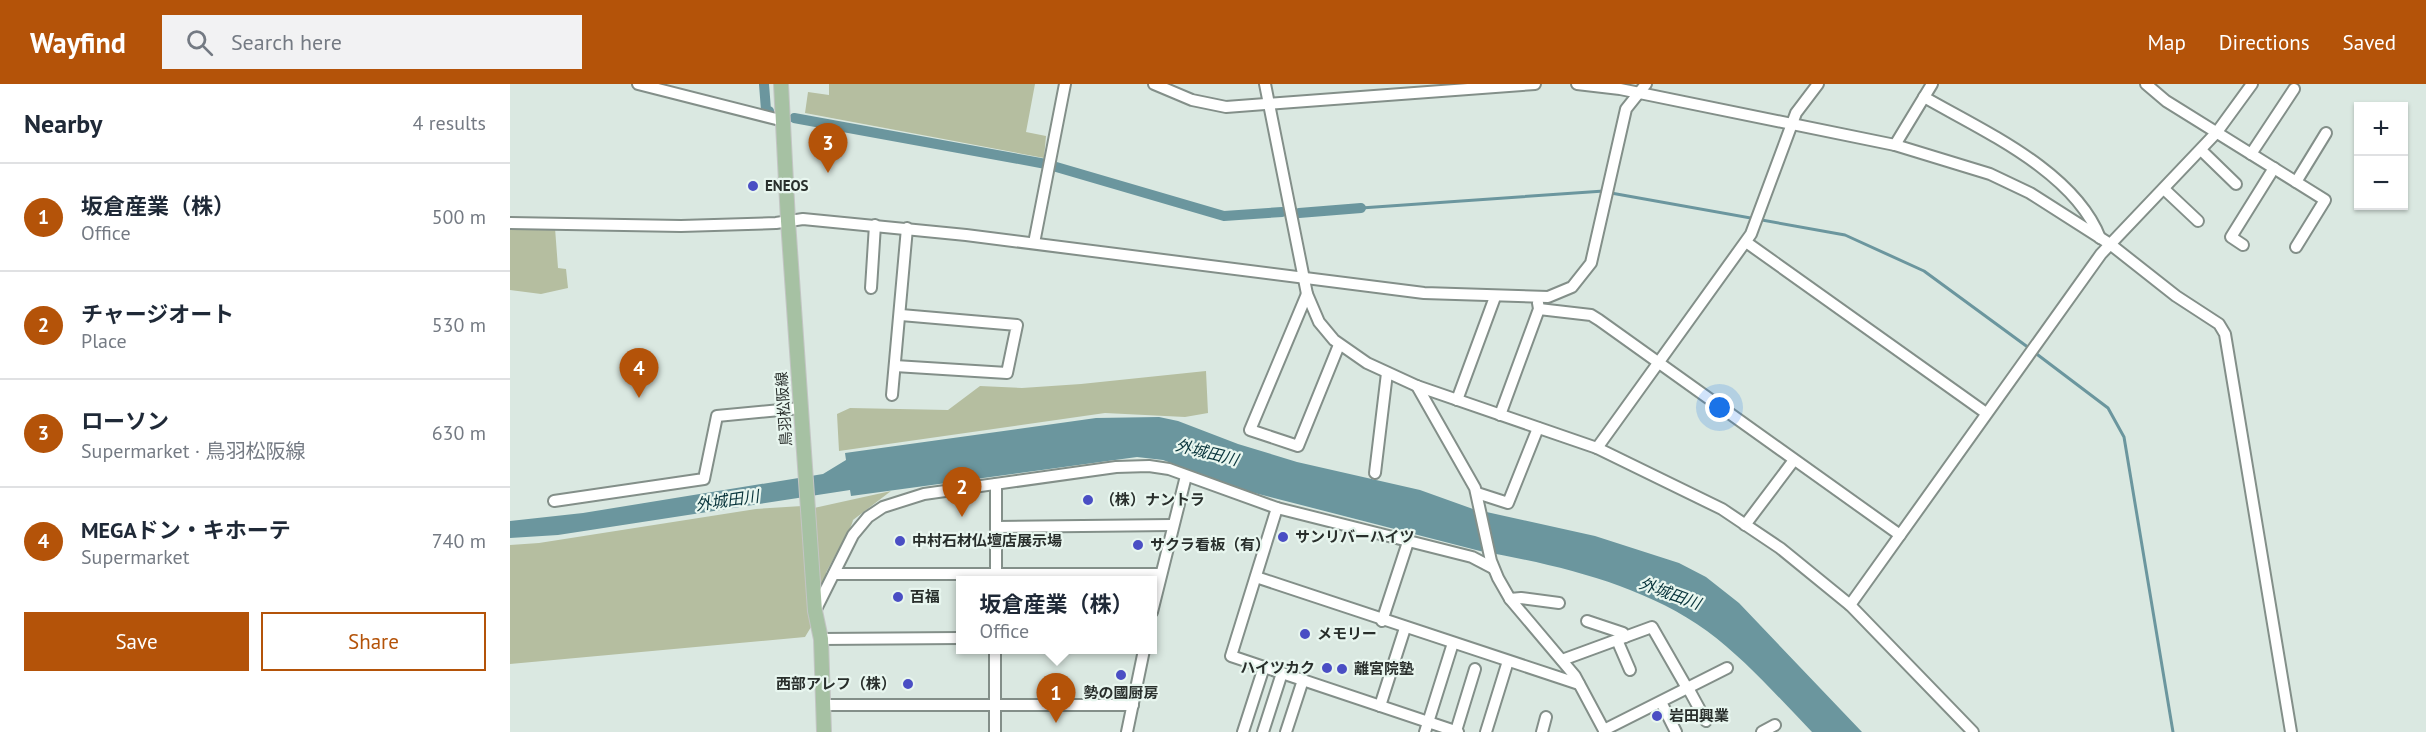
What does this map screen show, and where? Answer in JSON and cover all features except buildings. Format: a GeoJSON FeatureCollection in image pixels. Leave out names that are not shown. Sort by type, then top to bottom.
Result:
{"type":"FeatureCollection","features":[{"type":"Feature","properties":{"kind":"main road","name":"鳥羽松阪線"},"geometry":{"type":"LineString","coordinates":[[782,84],[788,221],[804,463],[815,611],[821,639],[824,732]]}},
{"type":"Feature","properties":{"kind":"street"},"geometry":{"type":"LineString","coordinates":[[638,84],[784,121]]}},
{"type":"Feature","properties":{"kind":"street"},"geometry":{"type":"LineString","coordinates":[[1035,243],[1065,84]]}},
{"type":"Feature","properties":{"kind":"street"},"geometry":{"type":"LineString","coordinates":[[1154,84],[1192,100],[1219,107],[1535,84]]}},
{"type":"Feature","properties":{"kind":"street"},"geometry":{"type":"LineString","coordinates":[[1265,84],[1307,294],[1319,322],[1339,345],[1387,373],[1417,386],[1597,448],[1706,501],[1745,525],[1805,568],[1850,605],[1973,732]]}},
{"type":"Feature","properties":{"kind":"street"},"geometry":{"type":"LineString","coordinates":[[1577,84],[1620,86],[1638,94],[1894,145],[2000,178],[2105,241],[2176,296],[2219,324],[2225,334],[2291,732]]}},
{"type":"Feature","properties":{"kind":"street"},"geometry":{"type":"LineString","coordinates":[[1500,415],[1538,303],[1562,293],[1584,274],[1596,250],[1626,109],[1646,84]]}},
{"type":"Feature","properties":{"kind":"street"},"geometry":{"type":"LineString","coordinates":[[1597,448],[1746,242],[1759,214],[1796,113],[1818,84]]}},
{"type":"Feature","properties":{"kind":"street"},"geometry":{"type":"LineString","coordinates":[[1894,145],[1932,84]]}},
{"type":"Feature","properties":{"kind":"street"},"geometry":{"type":"LineString","coordinates":[[2146,84],[2166,101],[2325,200],[2296,247]]}},
{"type":"Feature","properties":{"kind":"street"},"geometry":{"type":"LineString","coordinates":[[1850,605],[2032,351],[2105,241],[2164,189],[2201,150],[2252,84]]}},
{"type":"Feature","properties":{"kind":"street"},"geometry":{"type":"LineString","coordinates":[[2251,154],[2294,89]]}},
{"type":"Feature","properties":{"kind":"street"},"geometry":{"type":"LineString","coordinates":[[1924,97],[2031,158],[2084,211],[2105,241]]}},
{"type":"Feature","properties":{"kind":"street"},"geometry":{"type":"LineString","coordinates":[[2296,182],[2326,133]]}},
{"type":"Feature","properties":{"kind":"street"},"geometry":{"type":"LineString","coordinates":[[2201,150],[2236,183]]}},
{"type":"Feature","properties":{"kind":"street"},"geometry":{"type":"LineString","coordinates":[[2243,245],[2231,237],[2274,168]]}},
{"type":"Feature","properties":{"kind":"street"},"geometry":{"type":"LineString","coordinates":[[2164,189],[2198,221]]}},
{"type":"Feature","properties":{"kind":"street"},"geometry":{"type":"LineString","coordinates":[[510,223],[681,226],[803,219],[1035,243],[1424,293],[1495,297],[1538,303],[1591,315],[1900,535]]}},
{"type":"Feature","properties":{"kind":"street"},"geometry":{"type":"LineString","coordinates":[[871,288],[875,225]]}},
{"type":"Feature","properties":{"kind":"street"},"geometry":{"type":"LineString","coordinates":[[892,395],[901,315],[907,228]]}},
{"type":"Feature","properties":{"kind":"street"},"geometry":{"type":"LineString","coordinates":[[1746,242],[1986,413]]}},
{"type":"Feature","properties":{"kind":"street"},"geometry":{"type":"LineString","coordinates":[[1307,294],[1250,430],[1298,446],[1339,345]]}},
{"type":"Feature","properties":{"kind":"street"},"geometry":{"type":"LineString","coordinates":[[1457,400],[1495,297]]}},
{"type":"Feature","properties":{"kind":"street"},"geometry":{"type":"LineString","coordinates":[[895,366],[1007,373],[1017,325],[901,315]]}},
{"type":"Feature","properties":{"kind":"street"},"geometry":{"type":"LineString","coordinates":[[1376,473],[1387,373]]}},
{"type":"Feature","properties":{"kind":"street"},"geometry":{"type":"LineString","coordinates":[[1417,386],[1478,496],[1492,564],[1510,599],[1562,660],[1579,684],[1604,731],[1727,668]]}},
{"type":"Feature","properties":{"kind":"street"},"geometry":{"type":"LineString","coordinates":[[554,501],[704,479],[717,416],[801,408]]}},
{"type":"Feature","properties":{"kind":"street"},"geometry":{"type":"LineString","coordinates":[[1478,496],[1508,503],[1538,428]]}},
{"type":"Feature","properties":{"kind":"street"},"geometry":{"type":"LineString","coordinates":[[1745,525],[1794,460]]}},
{"type":"Feature","properties":{"kind":"street"},"geometry":{"type":"LineString","coordinates":[[815,611],[854,535],[868,517],[883,507],[912,496],[1135,465],[1168,469],[1277,508],[1492,564]]}},
{"type":"Feature","properties":{"kind":"street"},"geometry":{"type":"LineString","coordinates":[[1157,588],[1186,476]]}},
{"type":"Feature","properties":{"kind":"street"},"geometry":{"type":"LineString","coordinates":[[996,484],[996,576]]}},
{"type":"Feature","properties":{"kind":"street"},"geometry":{"type":"LineString","coordinates":[[1277,508],[1231,656],[1380,706],[1426,727],[1457,732],[1475,669]]}},
{"type":"Feature","properties":{"kind":"street"},"geometry":{"type":"LineString","coordinates":[[996,527],[1172,525]]}},
{"type":"Feature","properties":{"kind":"street"},"geometry":{"type":"LineString","coordinates":[[1382,621],[1408,542]]}},
{"type":"Feature","properties":{"kind":"street"},"geometry":{"type":"LineString","coordinates":[[834,574],[956,576]]}},
{"type":"Feature","properties":{"kind":"street"},"geometry":{"type":"LineString","coordinates":[[1051,576],[1160,574]]}},
{"type":"Feature","properties":{"kind":"street"},"geometry":{"type":"LineString","coordinates":[[1256,577],[1382,621],[1579,684]]}},
{"type":"Feature","properties":{"kind":"street"},"geometry":{"type":"LineString","coordinates":[[1510,599],[1521,598],[1559,603]]}},
{"type":"Feature","properties":{"kind":"street"},"geometry":{"type":"LineString","coordinates":[[1587,621],[1623,633],[1621,639],[1630,670]]}},
{"type":"Feature","properties":{"kind":"street"},"geometry":{"type":"LineString","coordinates":[[1562,660],[1652,627],[1706,721]]}},
{"type":"Feature","properties":{"kind":"street"},"geometry":{"type":"LineString","coordinates":[[1380,706],[1405,628]]}},
{"type":"Feature","properties":{"kind":"street"},"geometry":{"type":"LineString","coordinates":[[821,639],[956,638]]}},
{"type":"Feature","properties":{"kind":"street"},"geometry":{"type":"LineString","coordinates":[[1426,727],[1453,643]]}},
{"type":"Feature","properties":{"kind":"street"},"geometry":{"type":"LineString","coordinates":[[995,654],[995,732]]}},
{"type":"Feature","properties":{"kind":"street"},"geometry":{"type":"LineString","coordinates":[[1127,732],[1143,654]]}},
{"type":"Feature","properties":{"kind":"street"},"geometry":{"type":"LineString","coordinates":[[1486,732],[1508,661]]}},
{"type":"Feature","properties":{"kind":"street"},"geometry":{"type":"LineString","coordinates":[[1243,732],[1264,667]]}},
{"type":"Feature","properties":{"kind":"street"},"geometry":{"type":"LineString","coordinates":[[1263,732],[1282,673]]}},
{"type":"Feature","properties":{"kind":"street"},"geometry":{"type":"LineString","coordinates":[[1286,732],[1303,680]]}},
{"type":"Feature","properties":{"kind":"street"},"geometry":{"type":"LineString","coordinates":[[1661,702],[1677,732]]}},
{"type":"Feature","properties":{"kind":"street"},"geometry":{"type":"LineString","coordinates":[[822,705],[1133,705]]}},
{"type":"Feature","properties":{"kind":"street"},"geometry":{"type":"LineString","coordinates":[[1542,732],[1546,717]]}},
{"type":"Feature","properties":{"kind":"street"},"geometry":{"type":"LineString","coordinates":[[1762,732],[1775,725]]}},
{"type":"Feature","properties":{"kind":"green space"},"geometry":{"type":"Polygon","coordinates":[[[829,84],[1035,84],[1026,132],[1046,136],[1044,158],[805,113],[808,92],[829,95],[829,84]]]}},
{"type":"Feature","properties":{"kind":"green space"},"geometry":{"type":"Polygon","coordinates":[[[510,227],[555,228],[558,268],[566,269],[568,288],[541,294],[510,290],[510,227]]]}},
{"type":"Feature","properties":{"kind":"green space"},"geometry":{"type":"Polygon","coordinates":[[[1206,371],[1208,413],[1185,417],[1105,413],[839,451],[837,414],[850,408],[948,410],[980,386],[1022,388],[1206,371]]]}},
{"type":"Feature","properties":{"kind":"green space"},"geometry":{"type":"Polygon","coordinates":[[[891,491],[853,520],[826,573],[830,575],[821,594],[814,508],[891,491]]]}},
{"type":"Feature","properties":{"kind":"green space"},"geometry":{"type":"Polygon","coordinates":[[[802,506],[811,627],[805,637],[510,664],[510,545],[539,543],[756,509],[802,506]]]}},
{"type":"Feature","properties":{"kind":"water","name":"外城田川"},"geometry":{"type":"Polygon","coordinates":[[[1159,417],[1178,421],[1238,444],[1297,462],[1420,490],[1473,509],[1595,536],[1679,563],[1706,577],[1739,603],[1862,732],[1812,732],[1748,666],[1707,631],[1682,615],[1627,589],[1569,570],[1480,551],[1243,490],[1163,460],[1137,457],[851,496],[850,490],[558,535],[510,538],[510,521],[583,513],[823,474],[846,460],[845,453],[1096,418],[1159,417]]]}},
{"type":"Feature","properties":{"kind":"waterway"},"geometry":{"type":"LineString","coordinates":[[764,84],[766,110],[769,111]]}},
{"type":"Feature","properties":{"kind":"waterway"},"geometry":{"type":"LineString","coordinates":[[794,118],[1046,164],[1224,216],[1282,212]]}},
{"type":"Feature","properties":{"kind":"waterway"},"geometry":{"type":"LineString","coordinates":[[1361,208],[1604,191]]}},
{"type":"Feature","properties":{"kind":"waterway"},"geometry":{"type":"LineString","coordinates":[[1611,193],[1845,235],[1924,271],[2029,348]]}},
{"type":"Feature","properties":{"kind":"waterway"},"geometry":{"type":"LineString","coordinates":[[1299,213],[1361,208]]}},
{"type":"Feature","properties":{"kind":"waterway"},"geometry":{"type":"LineString","coordinates":[[2034,352],[2108,408],[2124,437],[2173,732]]}},
{"type":"Feature","properties":{"kind":"place","name":"ローソン"},"geometry":{"type":"Point","coordinates":[828,173]}},
{"type":"Feature","properties":{"kind":"place","name":"ENEOS"},"geometry":{"type":"Point","coordinates":[753,186]}},
{"type":"Feature","properties":{"kind":"place","name":"MEGAドン・キホーテ"},"geometry":{"type":"Point","coordinates":[639,398]}},
{"type":"Feature","properties":{"kind":"place","name":"（株）ナントラ"},"geometry":{"type":"Point","coordinates":[1088,500]}},
{"type":"Feature","properties":{"kind":"place","name":"チャージオート"},"geometry":{"type":"Point","coordinates":[962,517]}},
{"type":"Feature","properties":{"kind":"place","name":"サンリバーハイツ"},"geometry":{"type":"Point","coordinates":[1283,537]}},
{"type":"Feature","properties":{"kind":"place","name":"中村石材仏壇店展示場"},"geometry":{"type":"Point","coordinates":[900,541]}},
{"type":"Feature","properties":{"kind":"place","name":"サクラ看板（有）"},"geometry":{"type":"Point","coordinates":[1138,545]}},
{"type":"Feature","properties":{"kind":"place","name":"百福"},"geometry":{"type":"Point","coordinates":[898,597]}},
{"type":"Feature","properties":{"kind":"place","name":"メモリー"},"geometry":{"type":"Point","coordinates":[1305,634]}},
{"type":"Feature","properties":{"kind":"place","name":"ハイツカク"},"geometry":{"type":"Point","coordinates":[1327,668]}},
{"type":"Feature","properties":{"kind":"place","name":"離宮院塾"},"geometry":{"type":"Point","coordinates":[1342,669]}},
{"type":"Feature","properties":{"kind":"place","name":"勢の國厨房"},"geometry":{"type":"Point","coordinates":[1121,675]}},
{"type":"Feature","properties":{"kind":"place","name":"西部アレフ（株）"},"geometry":{"type":"Point","coordinates":[908,684]}},
{"type":"Feature","properties":{"kind":"place","name":"岩田興業"},"geometry":{"type":"Point","coordinates":[1657,716]}},
{"type":"Feature","properties":{"kind":"place","name":"坂倉産業（株）"},"geometry":{"type":"Point","coordinates":[1056,723]}}]}
